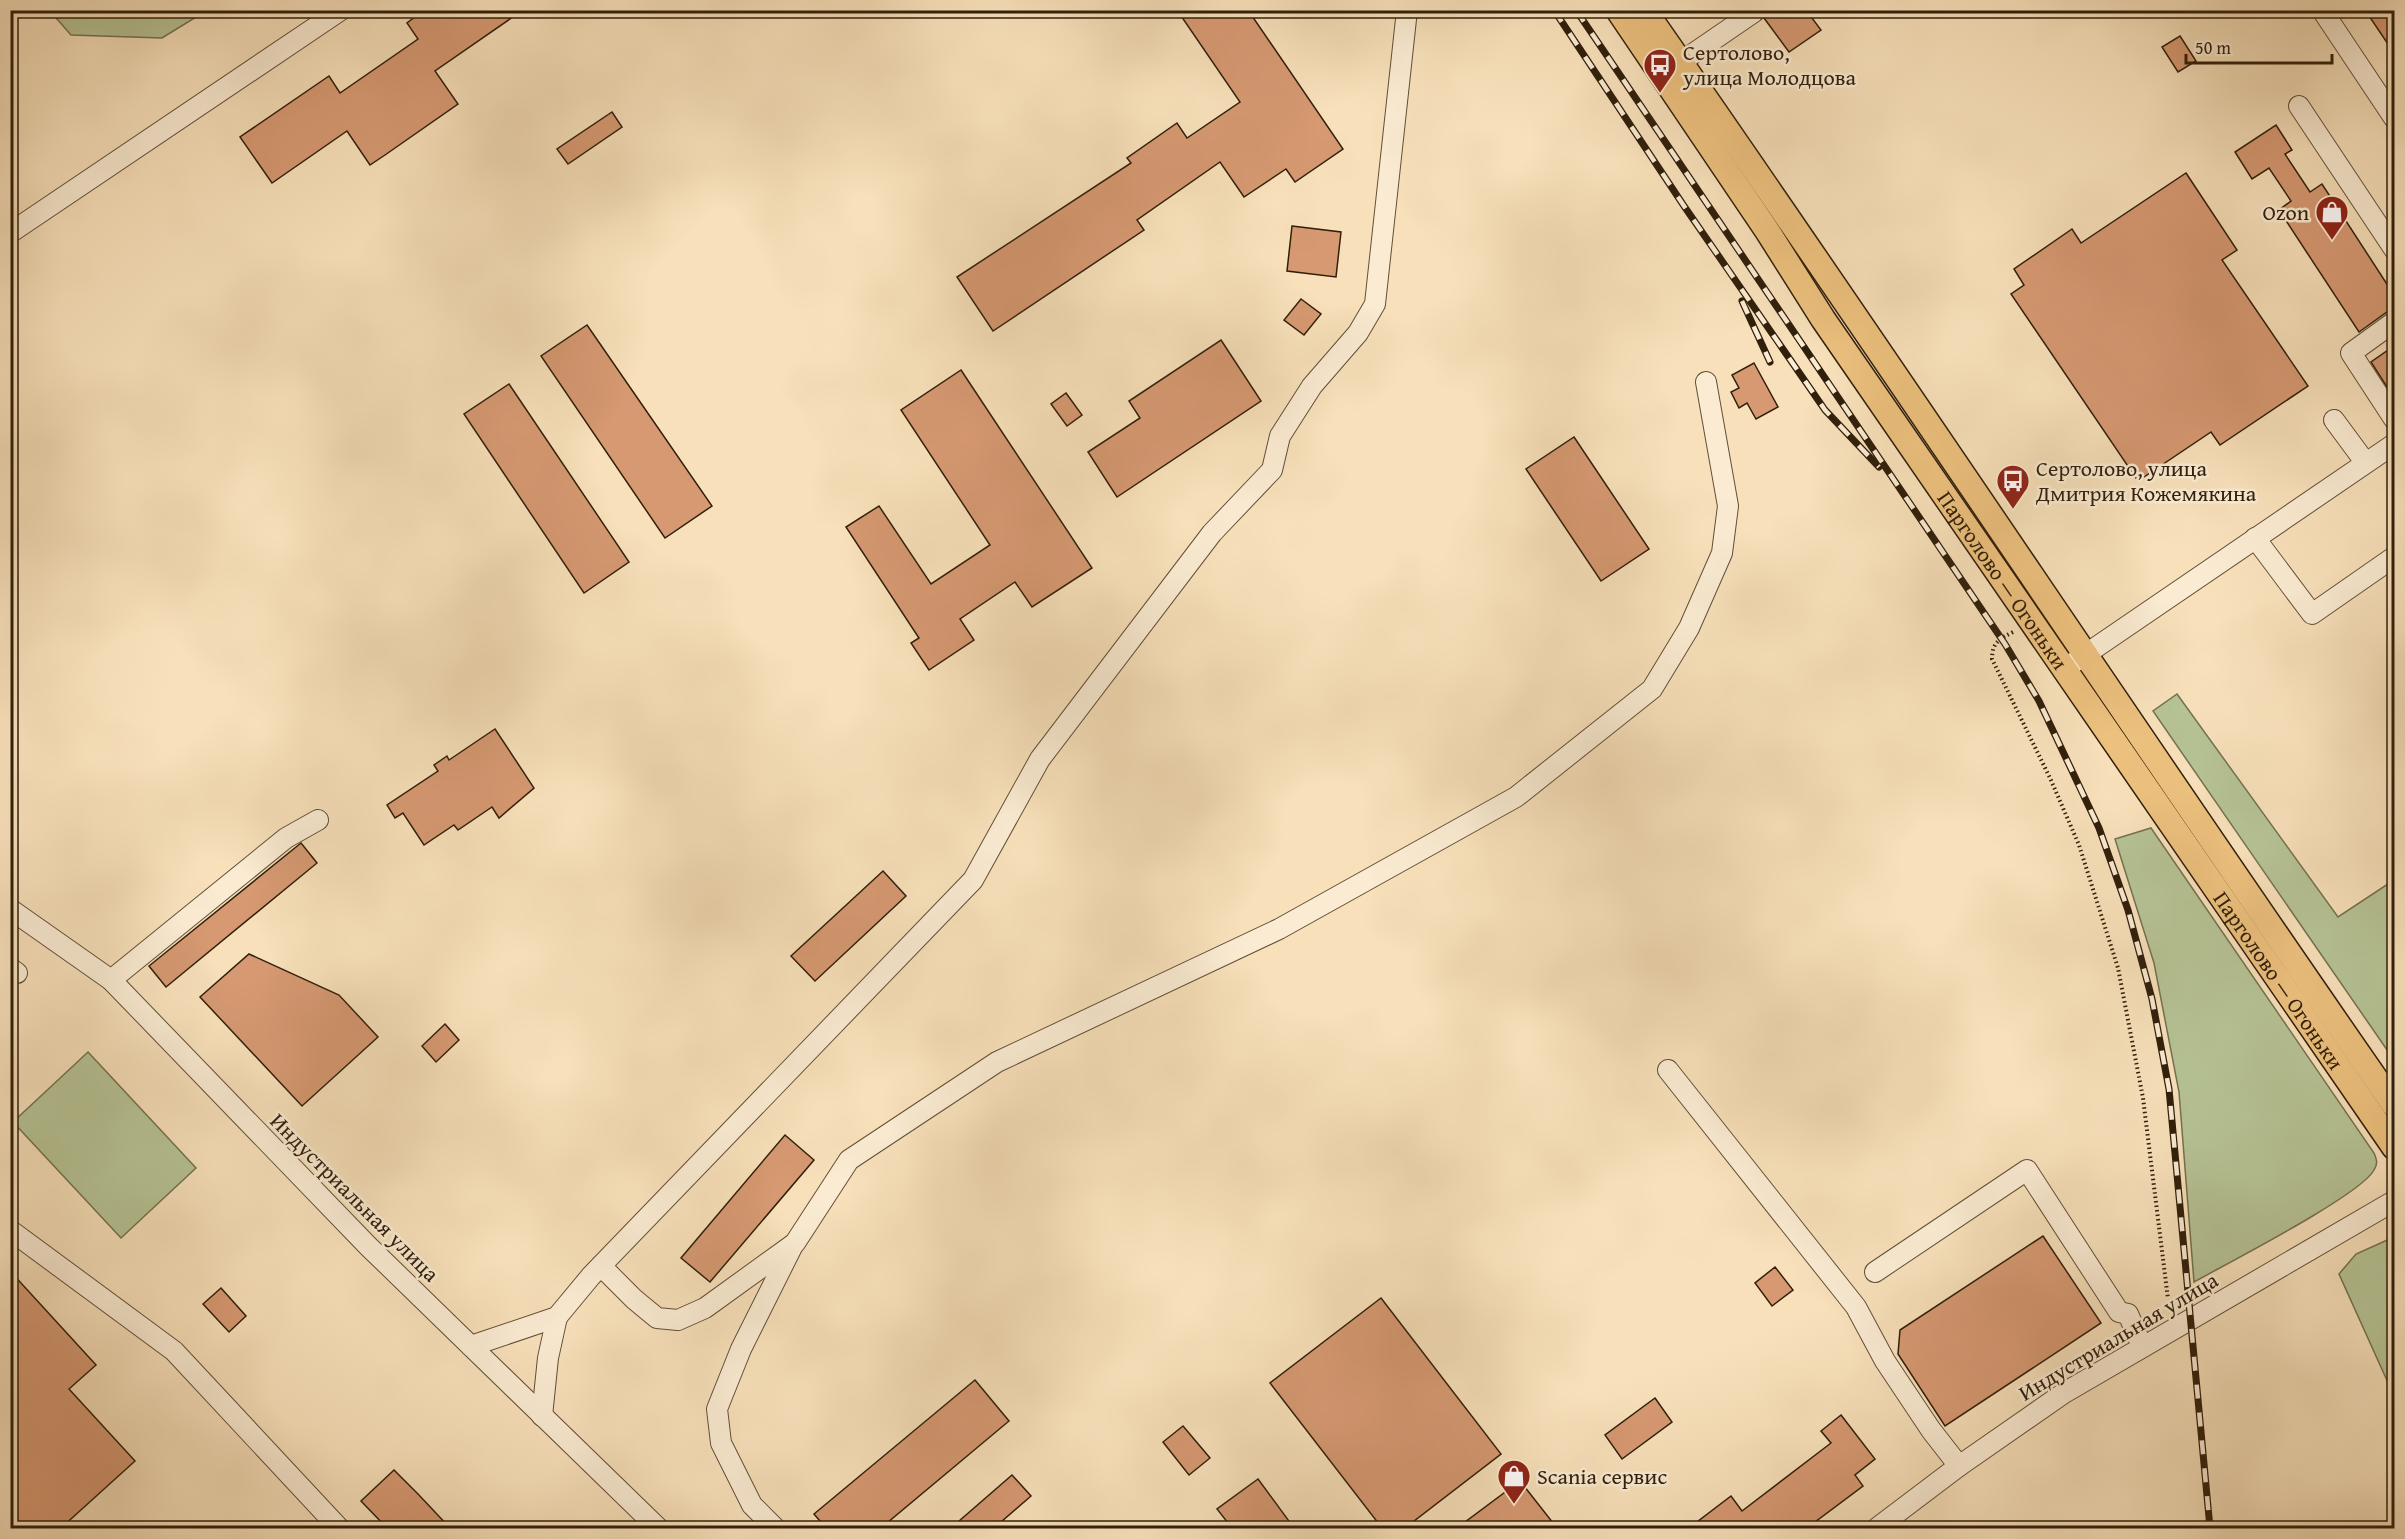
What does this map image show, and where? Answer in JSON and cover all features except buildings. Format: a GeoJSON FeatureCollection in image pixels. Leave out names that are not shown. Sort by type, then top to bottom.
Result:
{"type":"FeatureCollection","features":[{"type":"Feature","properties":{"kind":"main road","name":"Парголово — Огоньки"},"geometry":{"type":"LineString","coordinates":[[1618,10],[1768,232],[1823,319],[2394,1147]]}},
{"type":"Feature","properties":{"kind":"main road","name":"Парголово — Огоньки"},"geometry":{"type":"LineString","coordinates":[[1644,10],[2394,1105]]}},
{"type":"Feature","properties":{"kind":"street"},"geometry":{"type":"LineString","coordinates":[[10,233],[341,10]]}},
{"type":"Feature","properties":{"kind":"street"},"geometry":{"type":"LineString","coordinates":[[542,1416],[548,1358],[557,1317],[602,1266],[973,880],[1040,759],[1212,532],[1272,470],[1280,436],[1312,386],[1358,333],[1375,304],[1407,10]]}},
{"type":"Feature","properties":{"kind":"street"},"geometry":{"type":"LineString","coordinates":[[2322,10],[2394,118]]}},
{"type":"Feature","properties":{"kind":"street"},"geometry":{"type":"LineString","coordinates":[[1681,62],[1754,12]]}},
{"type":"Feature","properties":{"kind":"street"},"geometry":{"type":"LineString","coordinates":[[2299,106],[2394,249]]}},
{"type":"Feature","properties":{"kind":"street"},"geometry":{"type":"LineString","coordinates":[[2394,322],[2351,353],[2394,419]]}},
{"type":"Feature","properties":{"kind":"street"},"geometry":{"type":"LineString","coordinates":[[775,1528],[752,1504],[721,1443],[717,1409],[741,1349],[795,1243],[849,1160],[997,1062],[1280,929],[1516,797],[1652,689],[1689,628],[1722,553],[1728,506],[1706,382]]}},
{"type":"Feature","properties":{"kind":"street"},"geometry":{"type":"LineString","coordinates":[[2334,420],[2365,462]]}},
{"type":"Feature","properties":{"kind":"street"},"geometry":{"type":"LineString","coordinates":[[2064,669],[2394,444]]}},
{"type":"Feature","properties":{"kind":"street"},"geometry":{"type":"LineString","coordinates":[[2254,538],[2312,614],[2394,558]]}},
{"type":"Feature","properties":{"kind":"street"},"geometry":{"type":"LineString","coordinates":[[111,980],[286,838],[318,820]]}},
{"type":"Feature","properties":{"kind":"street","name":"Индустриальная улица"},"geometry":{"type":"LineString","coordinates":[[10,909],[111,980],[368,1246],[658,1528]]}},
{"type":"Feature","properties":{"kind":"street"},"geometry":{"type":"LineString","coordinates":[[1668,1070],[1856,1306],[1885,1361],[1931,1430],[1959,1466]]}},
{"type":"Feature","properties":{"kind":"street"},"geometry":{"type":"LineString","coordinates":[[1875,1272],[2027,1170],[2119,1312],[2128,1314],[2142,1346]]}},
{"type":"Feature","properties":{"kind":"street","name":"Индустриальная улица"},"geometry":{"type":"LineString","coordinates":[[1877,1528],[1959,1466],[2064,1393],[2394,1201]]}},
{"type":"Feature","properties":{"kind":"street"},"geometry":{"type":"LineString","coordinates":[[10,1230],[174,1351],[339,1528]]}},
{"type":"Feature","properties":{"kind":"street"},"geometry":{"type":"LineString","coordinates":[[602,1266],[634,1299],[657,1318],[678,1320],[705,1308],[795,1243]]}},
{"type":"Feature","properties":{"kind":"street"},"geometry":{"type":"LineString","coordinates":[[471,1346],[557,1317]]}},
{"type":"Feature","properties":{"kind":"path"},"geometry":{"type":"LineString","coordinates":[[2019,629],[1996,642],[1992,650],[1992,659],[2050,778],[2079,845],[2118,968],[2142,1098],[2168,1299]]}},
{"type":"Feature","properties":{"kind":"green space"},"geometry":{"type":"Polygon","coordinates":[[[50,11],[206,11],[162,38],[71,35],[50,11]]]}},
{"type":"Feature","properties":{"kind":"green space"},"geometry":{"type":"Polygon","coordinates":[[[2177,694],[2338,917],[2394,880],[2394,1060],[2153,711],[2177,694]]]}},
{"type":"Feature","properties":{"kind":"green space"},"geometry":{"type":"Polygon","coordinates":[[[2151,828],[2374,1153],[2377,1162],[2374,1170],[2364,1181],[2345,1196],[2291,1229],[2194,1282],[2179,1092],[2154,963],[2115,839],[2151,828]]]}},
{"type":"Feature","properties":{"kind":"green space"},"geometry":{"type":"Polygon","coordinates":[[[88,1052],[196,1168],[121,1238],[13,1122],[88,1052]]]}},
{"type":"Feature","properties":{"kind":"green space"},"geometry":{"type":"Polygon","coordinates":[[[2394,1237],[2394,1396],[2339,1274],[2356,1254],[2394,1237]]]}},
{"type":"Feature","properties":{"kind":"railway"},"geometry":{"type":"LineString","coordinates":[[1554,10],[1684,206],[1825,410],[1879,467]]}},
{"type":"Feature","properties":{"kind":"railway"},"geometry":{"type":"LineString","coordinates":[[1576,10],[2005,644],[2039,701],[2099,828],[2128,910],[2152,999],[2169,1089],[2210,1528]]}},
{"type":"Feature","properties":{"kind":"railway"},"geometry":{"type":"LineString","coordinates":[[1742,301],[1770,362]]}},
{"type":"Feature","properties":{"kind":"place","name":"Сертолово, улица Молодцова"},"geometry":{"type":"Point","coordinates":[1660,94]}},
{"type":"Feature","properties":{"kind":"place","name":"Ozon"},"geometry":{"type":"Point","coordinates":[2332,241]}},
{"type":"Feature","properties":{"kind":"place","name":"Сертолово, улица Дмитрия Кожемякина"},"geometry":{"type":"Point","coordinates":[2013,510]}},
{"type":"Feature","properties":{"kind":"place","name":"Scania сервис"},"geometry":{"type":"Point","coordinates":[1514,1505]}}]}
